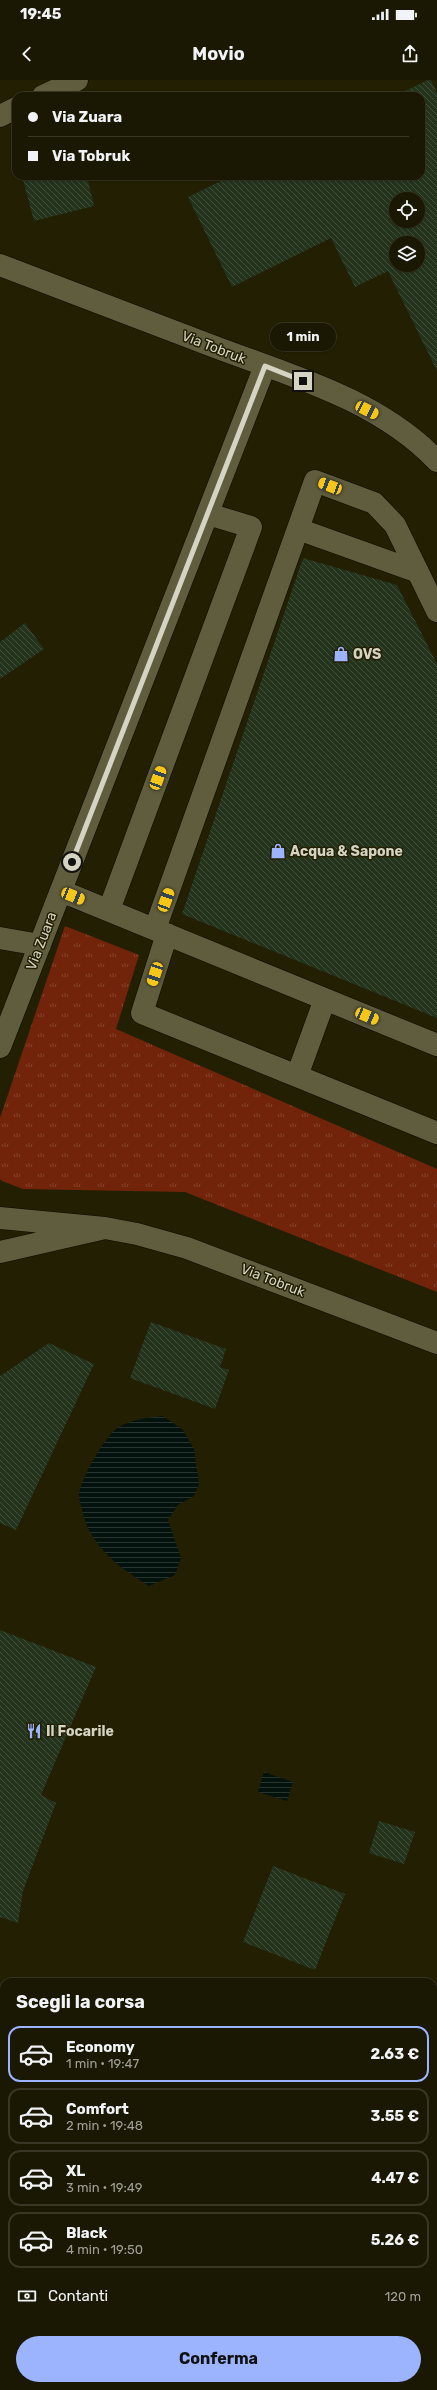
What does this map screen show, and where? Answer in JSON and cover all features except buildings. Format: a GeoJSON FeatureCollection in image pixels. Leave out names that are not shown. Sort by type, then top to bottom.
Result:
{"type":"FeatureCollection","features":[{"type":"Feature","properties":{"kind":"street"},"geometry":{"type":"LineString","coordinates":[[51,92],[77,80]]}},
{"type":"Feature","properties":{"kind":"street"},"geometry":{"type":"LineString","coordinates":[[0,116],[12,110]]}},
{"type":"Feature","properties":{"kind":"street","name":"Via Tobruk"},"geometry":{"type":"LineString","coordinates":[[0,265],[328,390],[388,420],[416,440],[437,461]]}},
{"type":"Feature","properties":{"kind":"street","name":"Via Zuara"},"geometry":{"type":"LineString","coordinates":[[0,1047],[265,366]]}},
{"type":"Feature","properties":{"kind":"street"},"geometry":{"type":"LineString","coordinates":[[437,611],[395,525],[374,503],[315,480],[161,932],[142,1013],[437,1134]]}},
{"type":"Feature","properties":{"kind":"street"},"geometry":{"type":"LineString","coordinates":[[109,910],[250,527],[208,514]]}},
{"type":"Feature","properties":{"kind":"street"},"geometry":{"type":"LineString","coordinates":[[298,528],[418,572]]}},
{"type":"Feature","properties":{"kind":"street"},"geometry":{"type":"LineString","coordinates":[[61,891],[437,1045]]}},
{"type":"Feature","properties":{"kind":"street"},"geometry":{"type":"LineString","coordinates":[[0,938],[40,945]]}},
{"type":"Feature","properties":{"kind":"street"},"geometry":{"type":"LineString","coordinates":[[297,1076],[325,999]]}},
{"type":"Feature","properties":{"kind":"street","name":"Via Tobruk"},"geometry":{"type":"LineString","coordinates":[[0,1218],[105,1228],[137,1234],[186,1248],[437,1343]]}},
{"type":"Feature","properties":{"kind":"street","name":"Via Tobruk"},"geometry":{"type":"LineString","coordinates":[[0,1252],[105,1228]]}},
{"type":"Feature","properties":{"kind":"green space"},"geometry":{"type":"Polygon","coordinates":[[[65,926],[139,955],[116,1029],[437,1169],[437,1292],[185,1192],[23,1189],[2,1181],[0,1179],[0,1118],[65,926]]]}},
{"type":"Feature","properties":{"kind":"shaded area"},"geometry":{"type":"Polygon","coordinates":[[[163,1416],[183,1430],[194,1449],[199,1484],[194,1496],[178,1505],[168,1520],[181,1558],[175,1575],[149,1586],[123,1569],[101,1548],[88,1527],[81,1507],[79,1495],[80,1488],[94,1458],[107,1438],[114,1431],[124,1424],[146,1418],[163,1416]]]}},
{"type":"Feature","properties":{"kind":"shaded area"},"geometry":{"type":"Polygon","coordinates":[[[264,1772],[293,1782],[287,1801],[258,1792],[264,1772]]]}},
{"type":"Feature","properties":{"kind":"place","name":"OVS"},"geometry":{"type":"Point","coordinates":[341,654]}},
{"type":"Feature","properties":{"kind":"place","name":"Acqua & Sapone"},"geometry":{"type":"Point","coordinates":[278,851]}},
{"type":"Feature","properties":{"kind":"place","name":"Il Focarile"},"geometry":{"type":"Point","coordinates":[34,1731]}},
{"type":"Feature","properties":{"kind":"route"},"geometry":{"type":"LineString","coordinates":[[72,862],[265,366],[303,381]]}}]}
